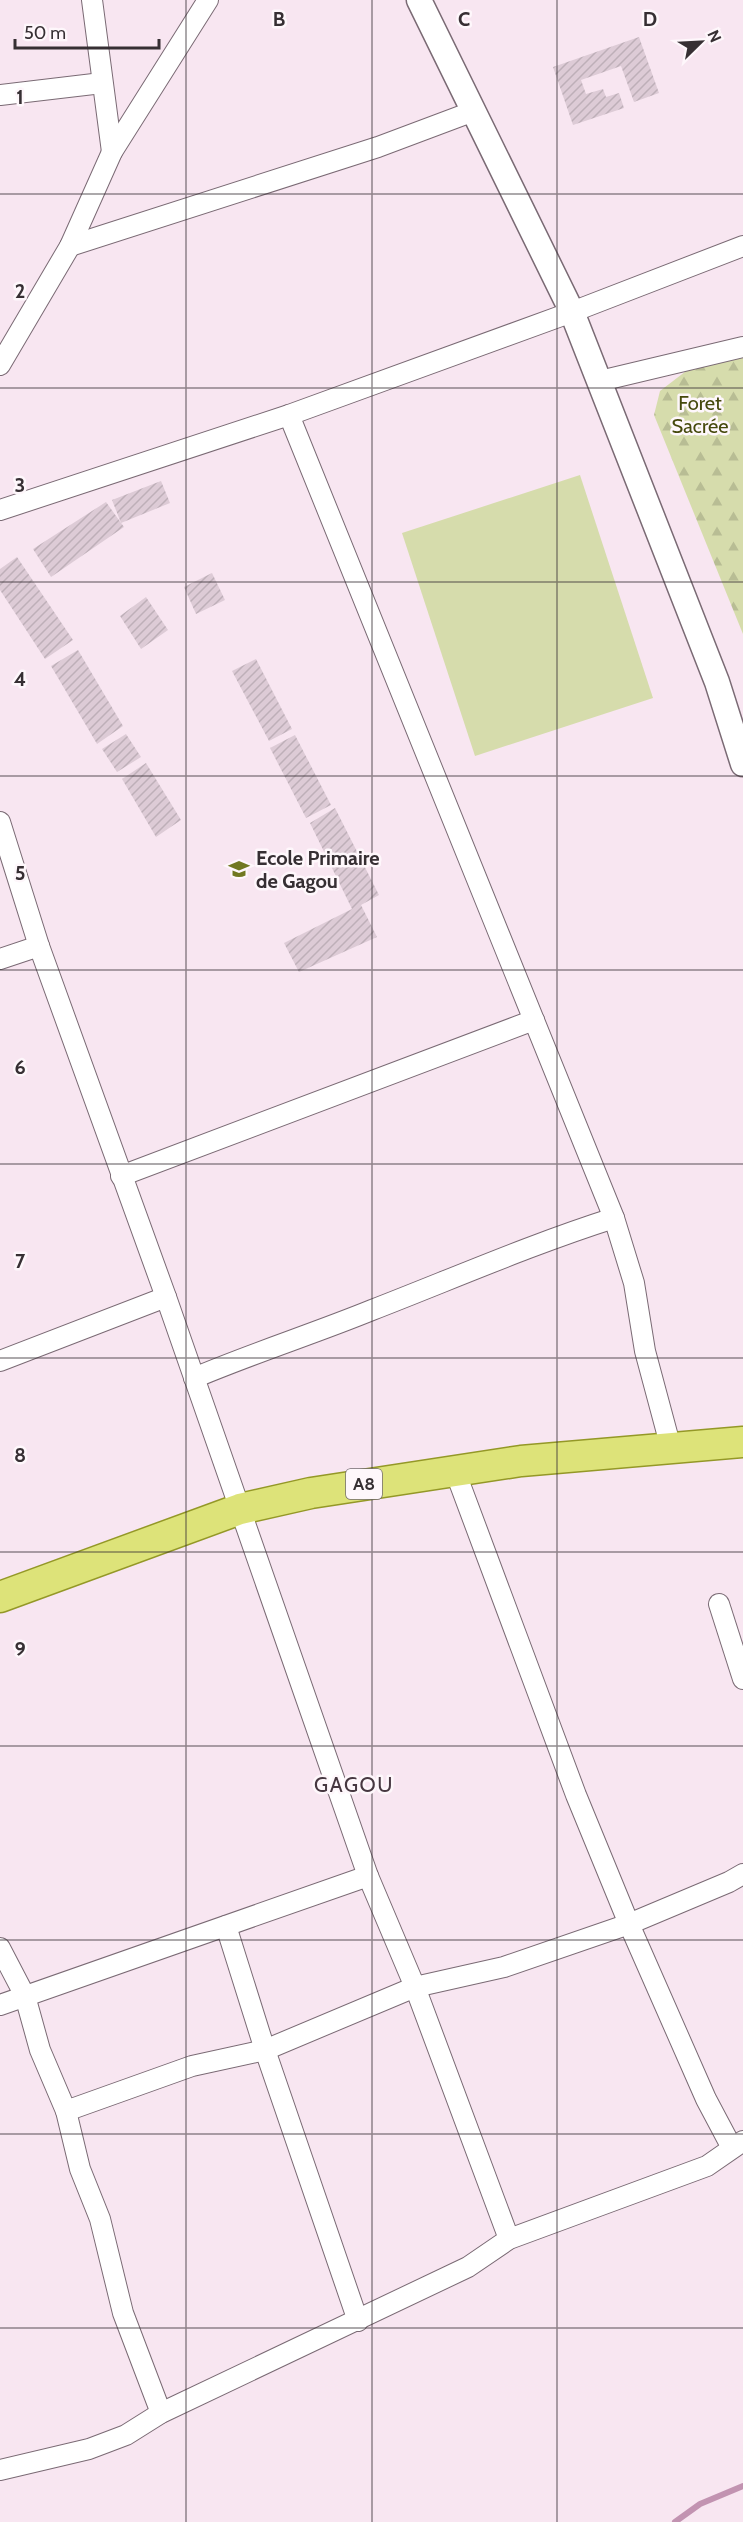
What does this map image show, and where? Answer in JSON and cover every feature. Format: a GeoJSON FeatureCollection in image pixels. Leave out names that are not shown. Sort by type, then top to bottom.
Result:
{"type":"FeatureCollection","features":[{"type":"Feature","properties":{"kind":"main road","name":"A8"},"geometry":{"type":"LineString","coordinates":[[0,1597],[240,1509],[322,1491],[521,1461],[743,1442]]}},
{"type":"Feature","properties":{"kind":"street"},"geometry":{"type":"LineString","coordinates":[[92,0],[112,152]]}},
{"type":"Feature","properties":{"kind":"street"},"geometry":{"type":"LineString","coordinates":[[0,365],[70,246],[112,152],[208,0]]}},
{"type":"Feature","properties":{"kind":"street"},"geometry":{"type":"LineString","coordinates":[[420,0],[572,312],[717,682],[743,764]]}},
{"type":"Feature","properties":{"kind":"street"},"geometry":{"type":"LineString","coordinates":[[0,95],[102,83]]}},
{"type":"Feature","properties":{"kind":"street"},"geometry":{"type":"LineString","coordinates":[[70,246],[378,147],[474,111]]}},
{"type":"Feature","properties":{"kind":"street"},"geometry":{"type":"LineString","coordinates":[[0,510],[289,415],[572,312],[743,246]]}},
{"type":"Feature","properties":{"kind":"street"},"geometry":{"type":"LineString","coordinates":[[600,381],[743,347]]}},
{"type":"Feature","properties":{"kind":"street"},"geometry":{"type":"LineString","coordinates":[[289,415],[614,1218],[634,1283],[645,1351],[671,1448]]}},
{"type":"Feature","properties":{"kind":"street"},"geometry":{"type":"LineString","coordinates":[[0,822],[39,946],[166,1297],[368,1876],[415,1987],[508,2240]]}},
{"type":"Feature","properties":{"kind":"street"},"geometry":{"type":"LineString","coordinates":[[0,959],[39,946]]}},
{"type":"Feature","properties":{"kind":"street"},"geometry":{"type":"LineString","coordinates":[[121,1176],[534,1020]]}},
{"type":"Feature","properties":{"kind":"street"},"geometry":{"type":"LineString","coordinates":[[194,1378],[252,1354],[319,1332],[522,1251],[614,1218]]}},
{"type":"Feature","properties":{"kind":"street"},"geometry":{"type":"LineString","coordinates":[[0,1361],[166,1297]]}},
{"type":"Feature","properties":{"kind":"street"},"geometry":{"type":"LineString","coordinates":[[0,2470],[89,2449],[126,2435],[161,2413],[468,2267],[508,2240],[707,2166],[738,2145],[706,2099],[629,1924],[576,1795],[455,1471]]}},
{"type":"Feature","properties":{"kind":"street"},"geometry":{"type":"LineString","coordinates":[[719,1604],[743,1679]]}},
{"type":"Feature","properties":{"kind":"street"},"geometry":{"type":"LineString","coordinates":[[66,2111],[192,2066],[265,2050],[415,1987],[504,1967],[629,1924],[743,1874]]}},
{"type":"Feature","properties":{"kind":"street"},"geometry":{"type":"LineString","coordinates":[[0,2005],[368,1876]]}},
{"type":"Feature","properties":{"kind":"street"},"geometry":{"type":"LineString","coordinates":[[226,1926],[265,2050],[358,2321]]}},
{"type":"Feature","properties":{"kind":"street"},"geometry":{"type":"LineString","coordinates":[[0,1948],[25,1996],[40,2049],[66,2111],[80,2169],[100,2219],[123,2313],[161,2413]]}},
{"type":"Feature","properties":{"kind":"green space","name":"Foret Sacrée"},"geometry":{"type":"Polygon","coordinates":[[[743,357],[743,634],[654,415],[660,391],[690,368],[743,357]]]}},
{"type":"Feature","properties":{"kind":"green space"},"geometry":{"type":"Polygon","coordinates":[[[580,475],[653,698],[475,756],[402,533],[580,475]]]}},
{"type":"Feature","properties":{"kind":"building"},"geometry":{"type":"Polygon","coordinates":[[[639,37],[659,93],[634,102],[621,66],[581,80],[586,94],[603,89],[606,97],[619,93],[624,108],[573,125],[553,67],[639,37]]]}},
{"type":"Feature","properties":{"kind":"building"},"geometry":{"type":"Polygon","coordinates":[[[161,481],[170,503],[121,523],[112,500],[161,481]]]}},
{"type":"Feature","properties":{"kind":"building"},"geometry":{"type":"Polygon","coordinates":[[[106,502],[124,527],[51,577],[33,549],[106,502]]]}},
{"type":"Feature","properties":{"kind":"building"},"geometry":{"type":"Polygon","coordinates":[[[17,557],[73,640],[45,659],[0,590],[0,569],[17,557]]]}},
{"type":"Feature","properties":{"kind":"building"},"geometry":{"type":"Polygon","coordinates":[[[212,573],[225,600],[196,614],[184,587],[212,573]]]}},
{"type":"Feature","properties":{"kind":"building"},"geometry":{"type":"Polygon","coordinates":[[[146,597],[168,630],[141,649],[120,616],[146,597]]]}},
{"type":"Feature","properties":{"kind":"building"},"geometry":{"type":"Polygon","coordinates":[[[78,650],[123,726],[97,744],[51,666],[78,650]]]}},
{"type":"Feature","properties":{"kind":"building"},"geometry":{"type":"Polygon","coordinates":[[[256,659],[292,729],[269,741],[232,671],[256,659]]]}},
{"type":"Feature","properties":{"kind":"building"},"geometry":{"type":"Polygon","coordinates":[[[126,734],[141,757],[117,772],[102,749],[126,734]]]}},
{"type":"Feature","properties":{"kind":"building","name":"Ecole Primaire de Gagou"},"geometry":{"type":"Polygon","coordinates":[[[295,735],[331,805],[306,818],[270,748],[295,735]]]}},
{"type":"Feature","properties":{"kind":"building"},"geometry":{"type":"Polygon","coordinates":[[[146,763],[181,820],[156,837],[122,779],[146,763]]]}},
{"type":"Feature","properties":{"kind":"building"},"geometry":{"type":"Polygon","coordinates":[[[335,808],[379,895],[361,905],[377,937],[299,972],[284,943],[352,909],[310,823],[335,808]]]}},
{"type":"Feature","properties":{"kind":"waterway"},"geometry":{"type":"LineString","coordinates":[[675,2522],[700,2504],[743,2486]]}},
{"type":"Feature","properties":{"kind":"place","name":"Ecole Primaire de Gagou"},"geometry":{"type":"Point","coordinates":[239,869]}},
{"type":"Feature","properties":{"kind":"district","name":"GAGOU"},"geometry":{"type":"Point","coordinates":[354,1785]}}]}
